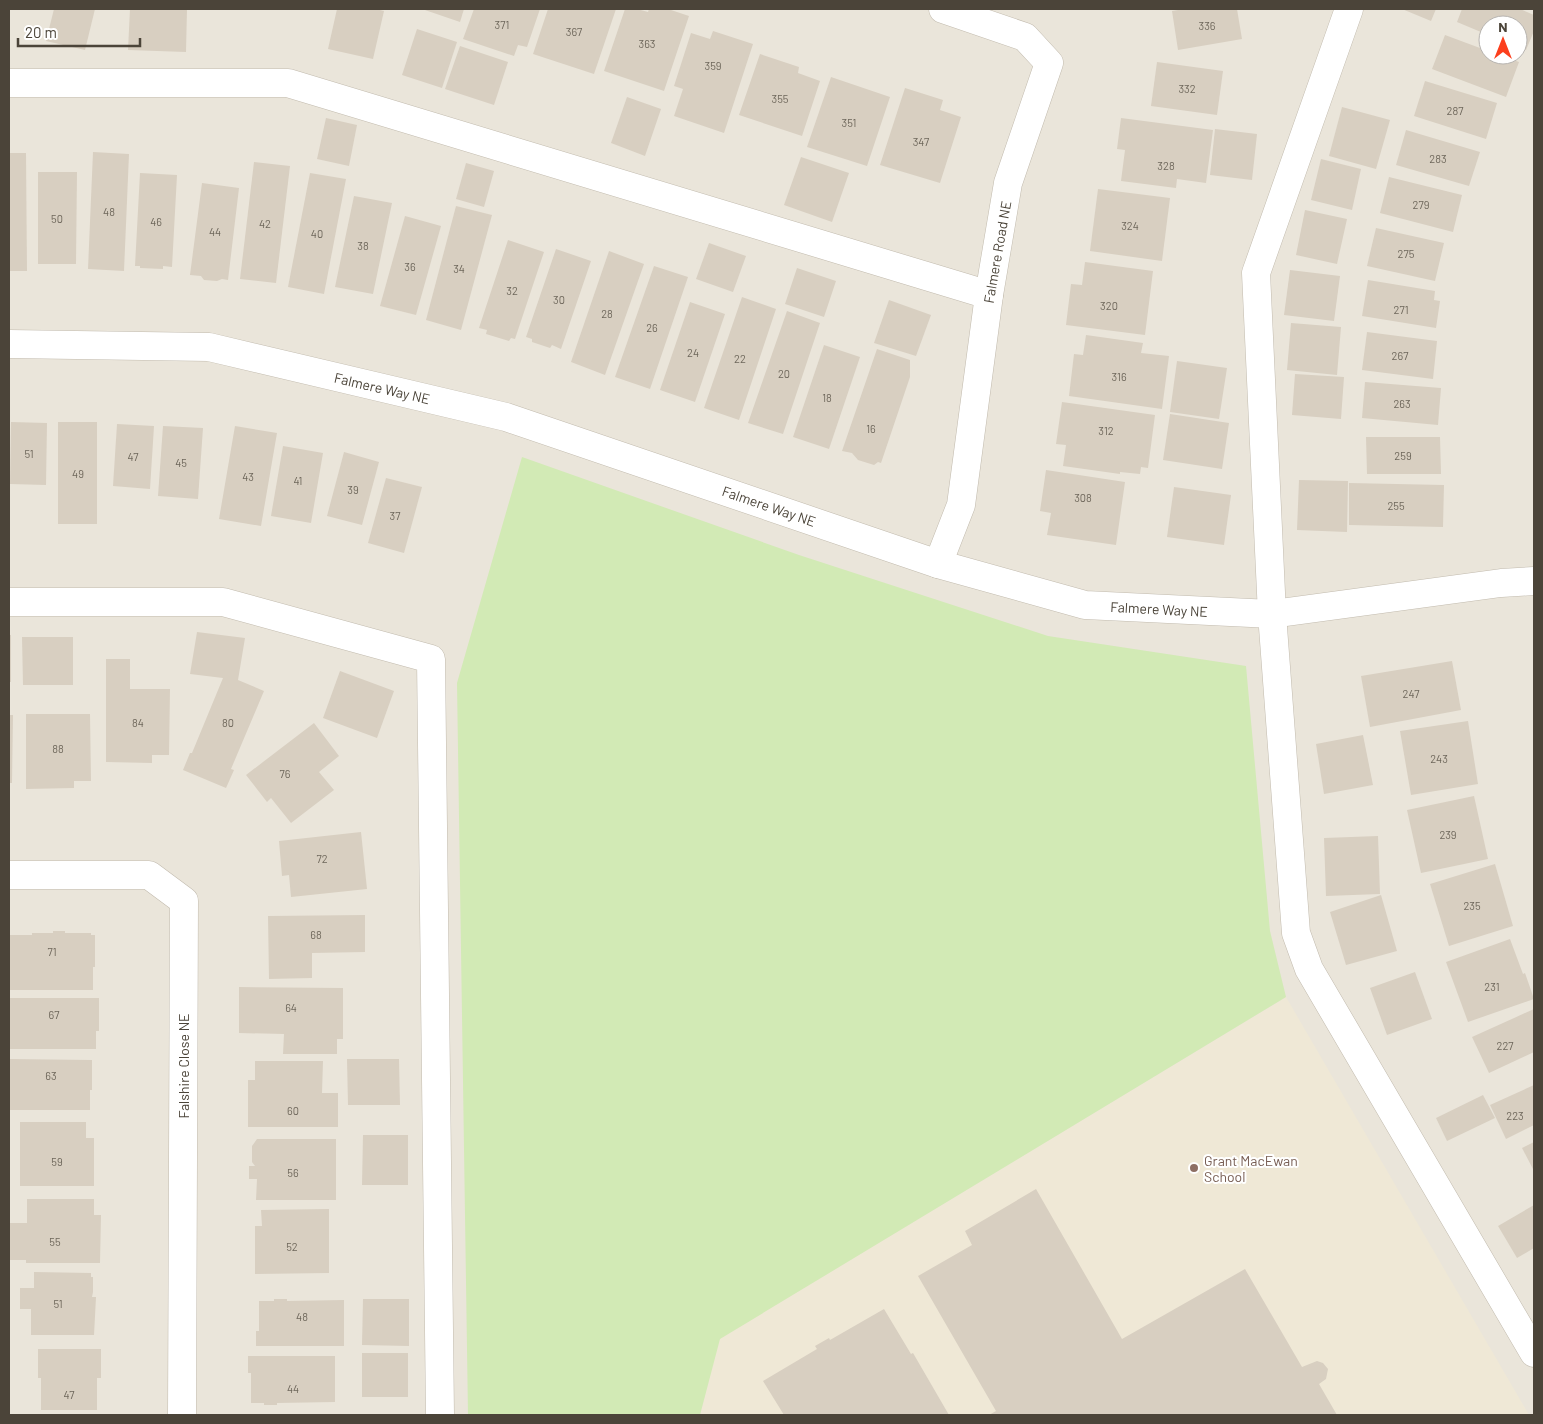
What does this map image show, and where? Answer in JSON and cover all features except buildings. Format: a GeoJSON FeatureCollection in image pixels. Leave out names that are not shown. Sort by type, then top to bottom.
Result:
{"type":"FeatureCollection","features":[{"type":"Feature","properties":{"kind":"street","name":"Falmere Road NE"},"geometry":{"type":"LineString","coordinates":[[938,564],[961,505],[989,295],[1008,184],[1049,63],[1026,37],[943,9]]}},
{"type":"Feature","properties":{"kind":"street"},"geometry":{"type":"LineString","coordinates":[[1349,9],[1256,272],[1272,614],[1296,933],[1309,969],[1534,1353]]}},
{"type":"Feature","properties":{"kind":"street"},"geometry":{"type":"LineString","coordinates":[[9,83],[288,83],[989,295]]}},
{"type":"Feature","properties":{"kind":"street","name":"Falmere Way NE"},"geometry":{"type":"LineString","coordinates":[[9,344],[209,347],[506,417],[938,564],[1084,605],[1272,614],[1501,583],[1534,581]]}},
{"type":"Feature","properties":{"kind":"street"},"geometry":{"type":"LineString","coordinates":[[9,602],[223,602],[431,659],[440,1415]]}},
{"type":"Feature","properties":{"kind":"street","name":"Falshire Close NE"},"geometry":{"type":"LineString","coordinates":[[9,875],[149,875],[184,901],[182,1415]]}},
{"type":"Feature","properties":{"kind":"shaded area"},"geometry":{"type":"Polygon","coordinates":[[[9,9],[1534,9],[1534,1415],[9,1415],[9,9]]]}},
{"type":"Feature","properties":{"kind":"shaded area","name":"Grant MacEwan School"},"geometry":{"type":"Polygon","coordinates":[[[1286,997],[1529,1415],[700,1415],[719,1339],[1286,997]]]}},
{"type":"Feature","properties":{"kind":"green space"},"geometry":{"type":"Polygon","coordinates":[[[522,457],[799,555],[1048,636],[1246,666],[1270,931],[1286,997],[720,1339],[700,1415],[468,1415],[457,683],[522,457]]]}},
{"type":"Feature","properties":{"kind":"place","name":"Grant MacEwan School"},"geometry":{"type":"Point","coordinates":[1194,1168]}}]}
